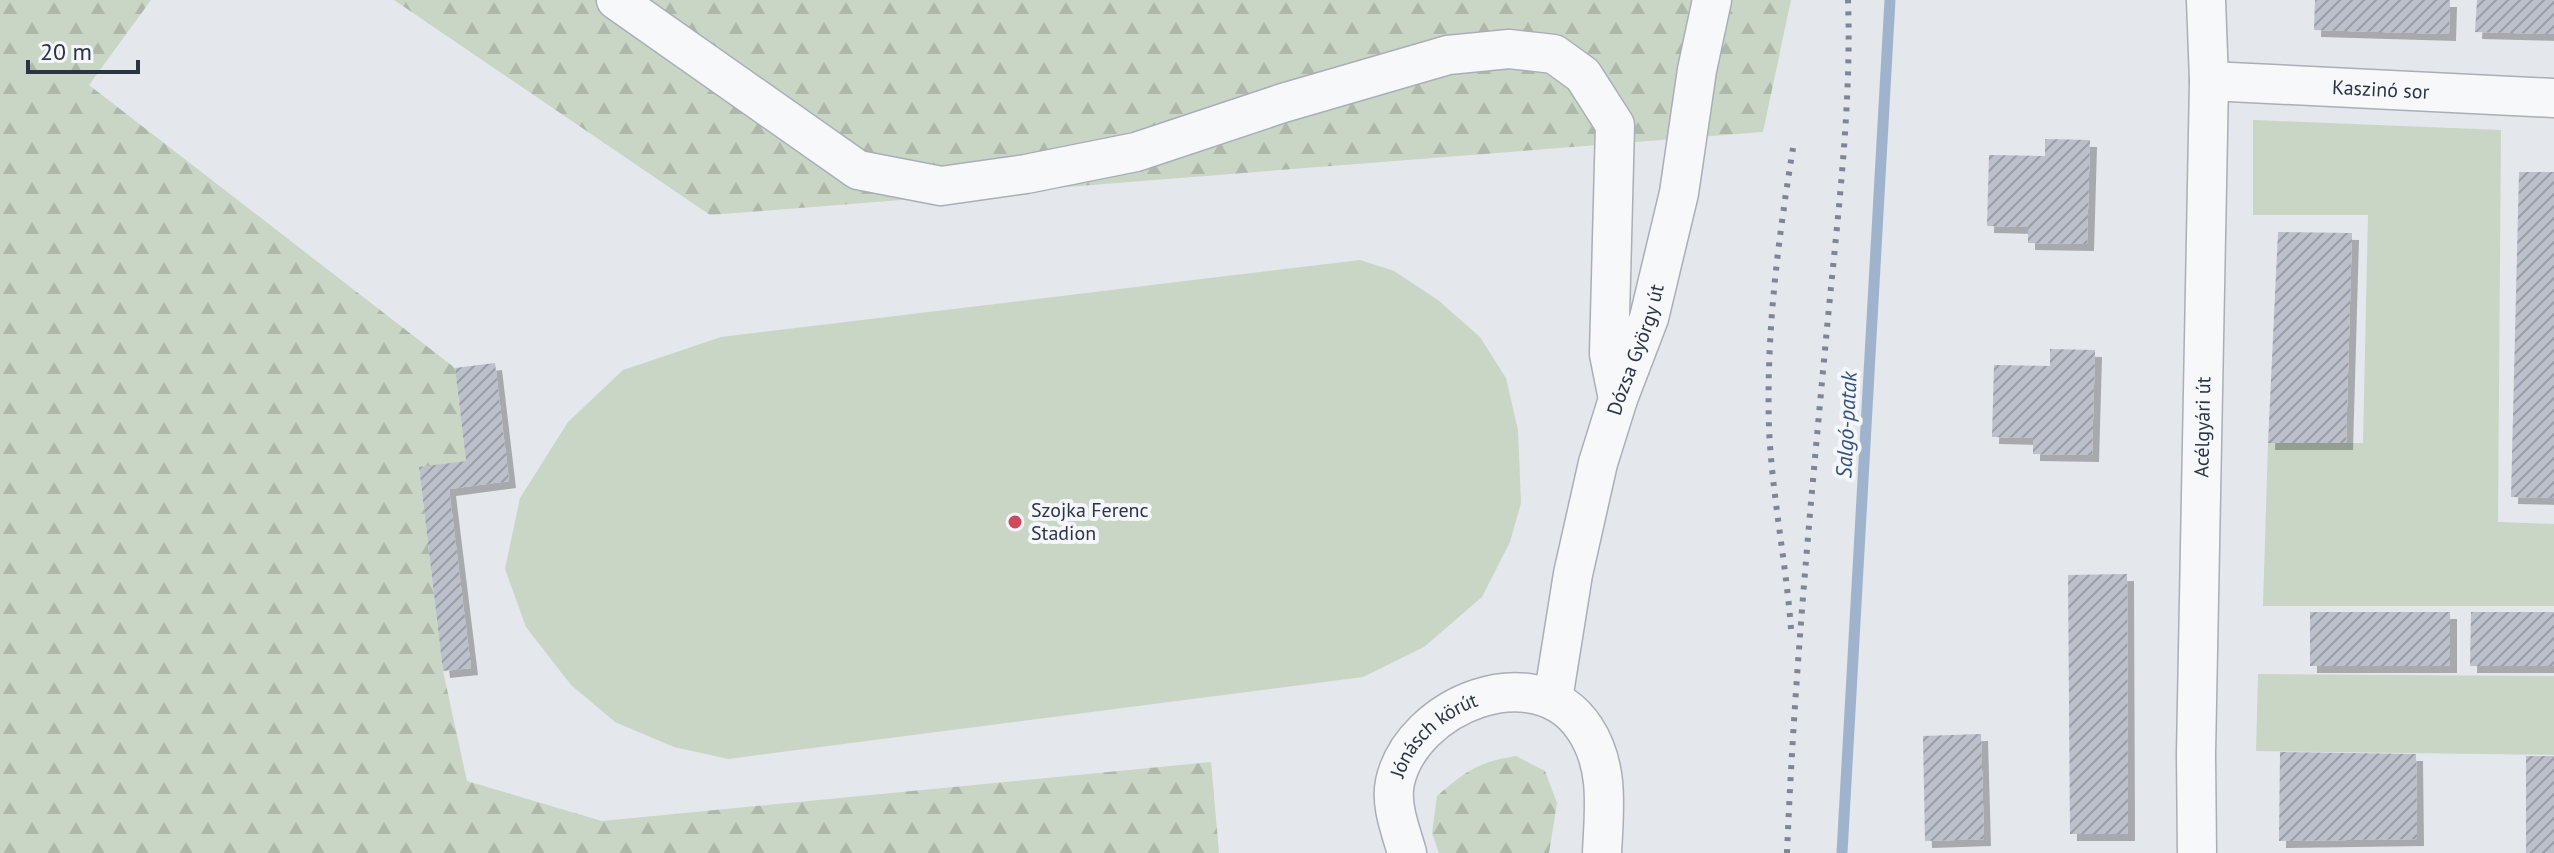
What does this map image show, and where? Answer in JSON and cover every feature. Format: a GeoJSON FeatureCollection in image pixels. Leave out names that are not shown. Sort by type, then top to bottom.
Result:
{"type":"FeatureCollection","features":[{"type":"Feature","properties":{"kind":"street"},"geometry":{"type":"LineString","coordinates":[[616,0],[858,170],[941,186],[1026,174],[1136,152],[1283,103],[1448,55],[1509,49],[1554,54],[1583,75],[1615,125],[1609,354],[1618,399]]}},
{"type":"Feature","properties":{"kind":"street","name":"Dózsa György út"},"geometry":{"type":"LineString","coordinates":[[1553,699],[1573,574],[1598,463],[1649,318],[1679,193],[1697,70],[1712,0]]}},
{"type":"Feature","properties":{"kind":"street","name":"Acélgyári út"},"geometry":{"type":"LineString","coordinates":[[2197,853],[2196,754],[2209,81],[2206,0]]}},
{"type":"Feature","properties":{"kind":"street","name":"Kaszinó sor"},"geometry":{"type":"LineString","coordinates":[[2209,81],[2554,98]]}},
{"type":"Feature","properties":{"kind":"street","name":"Jónásch körút"},"geometry":{"type":"LineString","coordinates":[[1407,853],[1393,797],[1395,780],[1413,742],[1445,714],[1467,702],[1524,691],[1553,699]]}},
{"type":"Feature","properties":{"kind":"street"},"geometry":{"type":"LineString","coordinates":[[1553,699],[1570,711],[1585,728],[1599,759],[1606,813],[1602,853]]}},
{"type":"Feature","properties":{"kind":"green space"},"geometry":{"type":"Polygon","coordinates":[[[0,0],[151,0],[89,85],[455,368],[466,461],[419,468],[443,671],[467,781],[602,821],[1211,762],[1219,853],[0,853],[0,0]]]}},
{"type":"Feature","properties":{"kind":"green space"},"geometry":{"type":"Polygon","coordinates":[[[394,0],[1791,0],[1763,132],[710,215],[394,0]]]}},
{"type":"Feature","properties":{"kind":"green space"},"geometry":{"type":"Polygon","coordinates":[[[2253,120],[2501,130],[2498,522],[2554,524],[2554,606],[2263,606],[2268,443],[2363,443],[2368,215],[2253,215],[2253,120]]]}},
{"type":"Feature","properties":{"kind":"green space","name":"Szojka Ferenc Stadion"},"geometry":{"type":"Polygon","coordinates":[[[1360,260],[1394,271],[1438,300],[1480,337],[1506,378],[1518,430],[1521,503],[1510,542],[1482,597],[1424,647],[1363,677],[728,759],[674,747],[615,722],[571,685],[526,627],[505,569],[520,498],[568,422],[623,370],[721,337],[1360,260]]]}},
{"type":"Feature","properties":{"kind":"green space"},"geometry":{"type":"Polygon","coordinates":[[[2258,674],[2554,676],[2554,755],[2256,751],[2258,674]]]}},
{"type":"Feature","properties":{"kind":"green space"},"geometry":{"type":"Polygon","coordinates":[[[1516,756],[1545,771],[1557,803],[1549,853],[1439,853],[1432,833],[1437,796],[1473,769],[1516,756]]]}},
{"type":"Feature","properties":{"kind":"building"},"geometry":{"type":"Polygon","coordinates":[[[2315,0],[2450,0],[2449,34],[2314,30],[2315,0]]]}},
{"type":"Feature","properties":{"kind":"building"},"geometry":{"type":"Polygon","coordinates":[[[2477,0],[2554,0],[2554,34],[2475,32],[2477,0]]]}},
{"type":"Feature","properties":{"kind":"building"},"geometry":{"type":"Polygon","coordinates":[[[2045,139],[2090,140],[2087,244],[2028,243],[2028,227],[1987,226],[1989,155],[2045,156],[2045,139]]]}},
{"type":"Feature","properties":{"kind":"building"},"geometry":{"type":"Polygon","coordinates":[[[2519,172],[2554,172],[2554,498],[2511,497],[2519,172]]]}},
{"type":"Feature","properties":{"kind":"building"},"geometry":{"type":"Polygon","coordinates":[[[2278,232],[2352,233],[2346,443],[2268,443],[2278,232]]]}},
{"type":"Feature","properties":{"kind":"building"},"geometry":{"type":"Polygon","coordinates":[[[2050,349],[2095,350],[2092,455],[2033,454],[2033,438],[1992,437],[1994,365],[2050,366],[2050,349]]]}},
{"type":"Feature","properties":{"kind":"building"},"geometry":{"type":"Polygon","coordinates":[[[495,363],[509,481],[449,489],[471,668],[443,671],[419,467],[466,461],[455,368],[495,363]]]}},
{"type":"Feature","properties":{"kind":"building"},"geometry":{"type":"Polygon","coordinates":[[[2127,574],[2128,834],[2070,834],[2068,575],[2127,574]]]}},
{"type":"Feature","properties":{"kind":"building"},"geometry":{"type":"Polygon","coordinates":[[[2310,612],[2450,612],[2450,666],[2310,666],[2310,612]]]}},
{"type":"Feature","properties":{"kind":"building"},"geometry":{"type":"Polygon","coordinates":[[[2471,612],[2554,612],[2554,666],[2470,666],[2471,612]]]}},
{"type":"Feature","properties":{"kind":"building"},"geometry":{"type":"Polygon","coordinates":[[[1981,734],[1984,839],[1925,841],[1923,736],[1981,734]]]}},
{"type":"Feature","properties":{"kind":"building"},"geometry":{"type":"Polygon","coordinates":[[[2280,752],[2416,754],[2417,839],[2279,841],[2280,752]]]}},
{"type":"Feature","properties":{"kind":"building"},"geometry":{"type":"Polygon","coordinates":[[[2526,756],[2554,756],[2554,853],[2526,853],[2526,756]]]}},
{"type":"Feature","properties":{"kind":"waterway","name":"Salgó-patak"},"geometry":{"type":"LineString","coordinates":[[1842,853],[1890,0]]}},
{"type":"Feature","properties":{"kind":"railway"},"geometry":{"type":"LineString","coordinates":[[1787,853],[1803,596],[1845,127],[1848,0]]}},
{"type":"Feature","properties":{"kind":"railway"},"geometry":{"type":"LineString","coordinates":[[1791,629],[1771,453],[1769,357],[1774,287],[1793,148]]}},
{"type":"Feature","properties":{"kind":"place","name":"Szojka Ferenc Stadion"},"geometry":{"type":"Point","coordinates":[1015,522]}}]}
